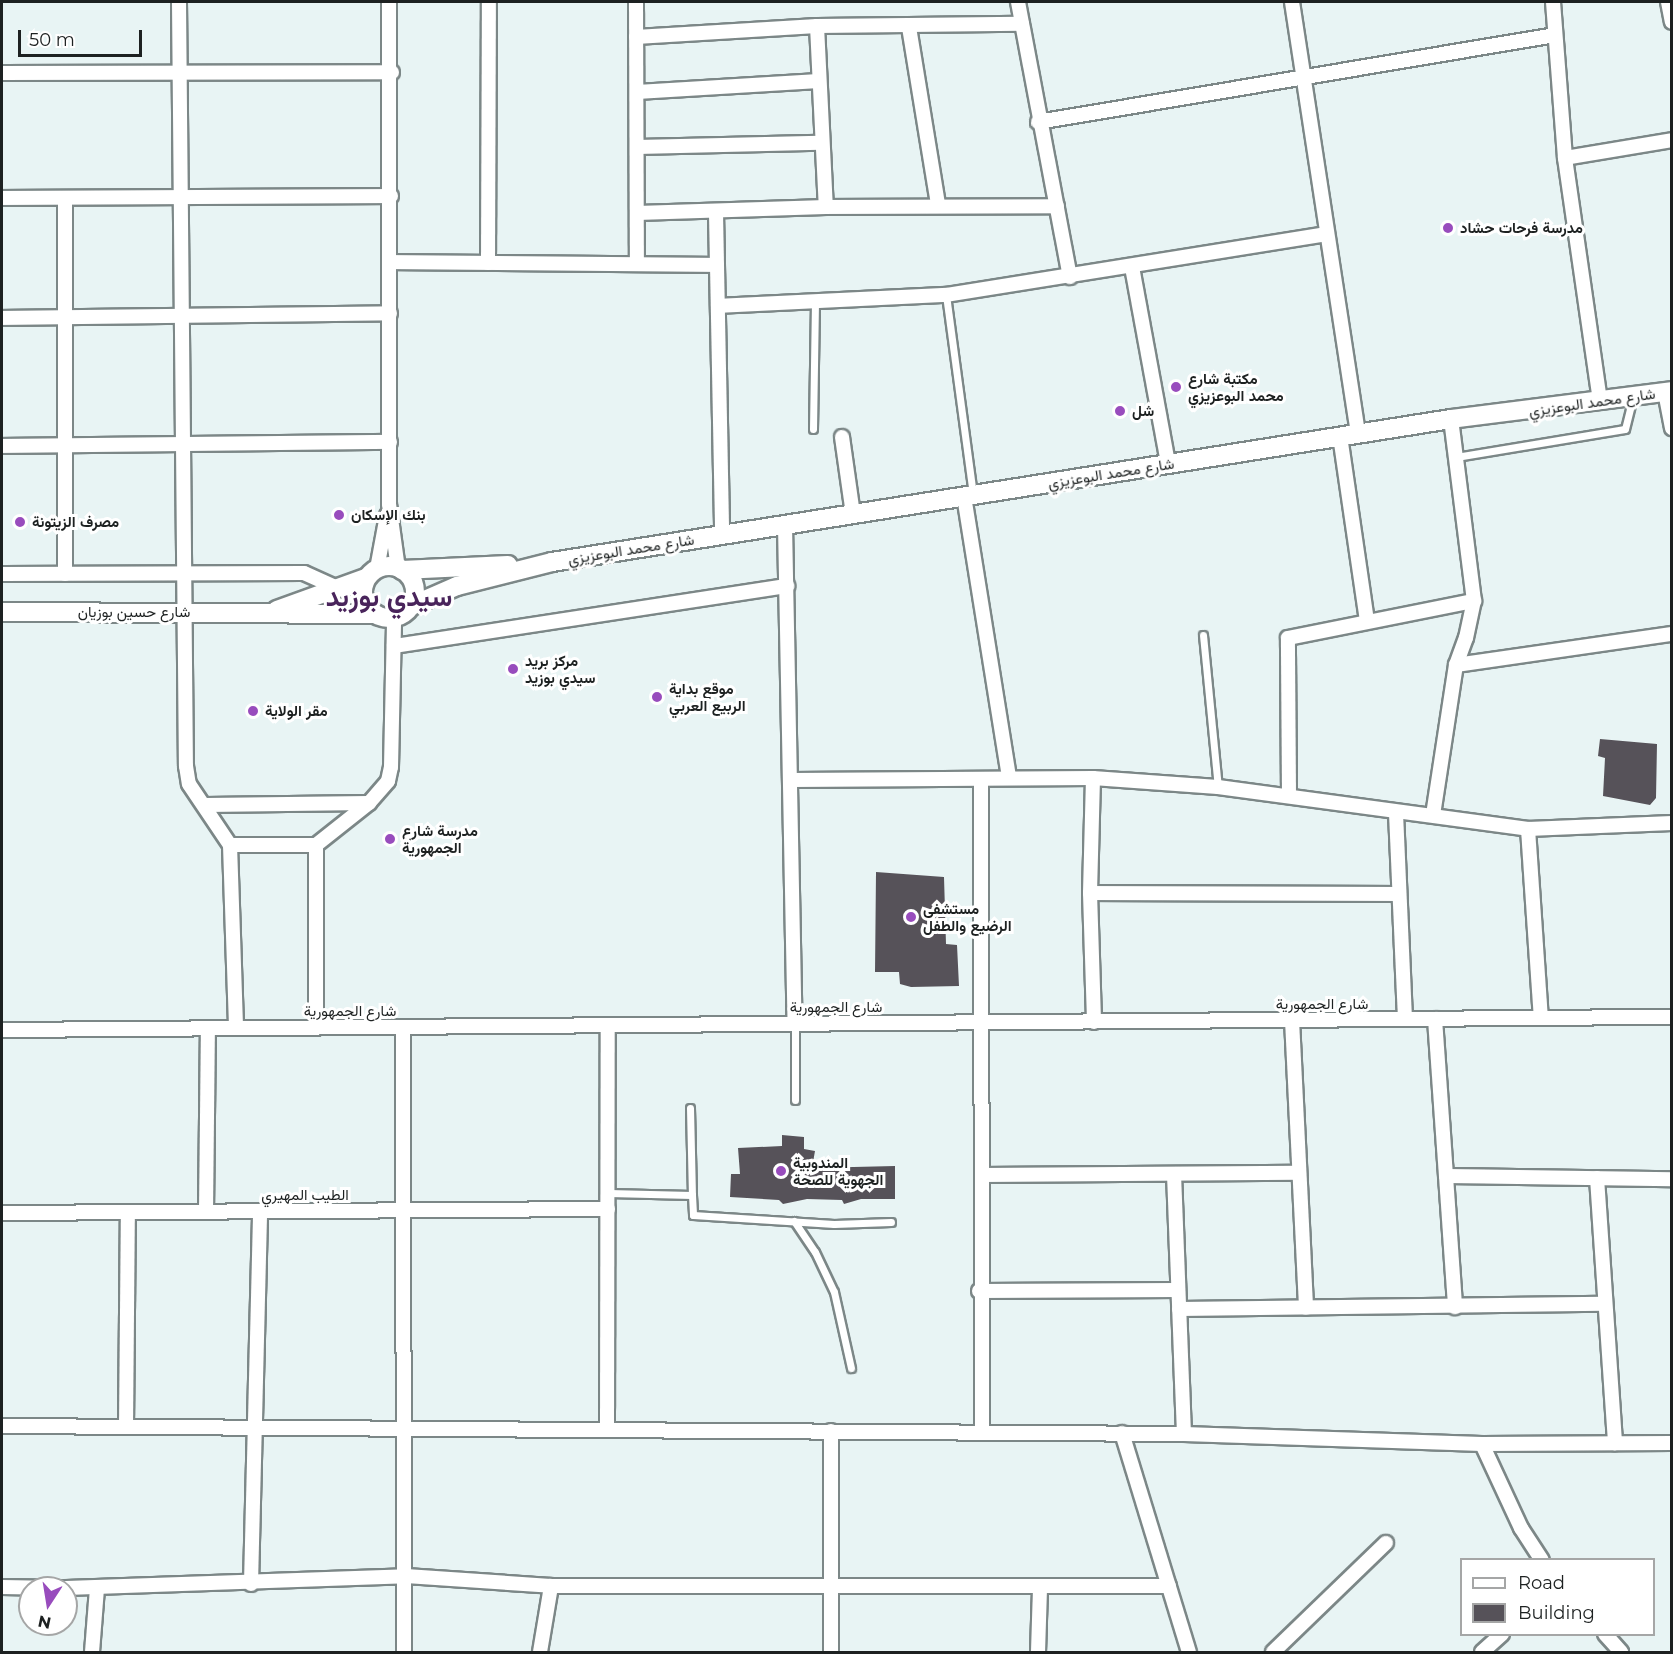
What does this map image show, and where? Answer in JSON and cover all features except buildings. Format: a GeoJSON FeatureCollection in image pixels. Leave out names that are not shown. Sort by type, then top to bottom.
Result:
{"type":"FeatureCollection","features":[{"type":"Feature","properties":{"kind":"main road","name":"شارع محمد البوعزيزي"},"geometry":{"type":"LineString","coordinates":[[411,606],[457,586],[552,562],[1451,419],[1600,402],[1668,391]]}},
{"type":"Feature","properties":{"kind":"main road","name":"شارع محمد البوعزيزي"},"geometry":{"type":"LineString","coordinates":[[400,569],[552,562]]}},
{"type":"Feature","properties":{"kind":"main road"},"geometry":{"type":"LineString","coordinates":[[400,569],[414,586],[411,606],[394,618],[375,614],[363,598],[372,574],[400,569]]}},
{"type":"Feature","properties":{"kind":"main road","name":"شارع حسين بوزيان"},"geometry":{"type":"LineString","coordinates":[[267,614],[372,574]]}},
{"type":"Feature","properties":{"kind":"main road","name":"شارع حسين بوزيان"},"geometry":{"type":"LineString","coordinates":[[2,612],[375,614]]}},
{"type":"Feature","properties":{"kind":"street"},"geometry":{"type":"LineString","coordinates":[[179,2],[186,766],[189,784],[206,805],[230,845],[236,1028]]}},
{"type":"Feature","properties":{"kind":"street"},"geometry":{"type":"LineString","coordinates":[[389,2],[392,72],[389,504],[400,569]]}},
{"type":"Feature","properties":{"kind":"street"},"geometry":{"type":"LineString","coordinates":[[489,2],[489,263]]}},
{"type":"Feature","properties":{"kind":"street"},"geometry":{"type":"LineString","coordinates":[[636,2],[637,264]]}},
{"type":"Feature","properties":{"kind":"street"},"geometry":{"type":"LineString","coordinates":[[1018,2],[1038,122],[1070,277]]}},
{"type":"Feature","properties":{"kind":"street"},"geometry":{"type":"LineString","coordinates":[[1292,2],[1326,234],[1367,621]]}},
{"type":"Feature","properties":{"kind":"street"},"geometry":{"type":"LineString","coordinates":[[1553,2],[1565,158],[1600,402]]}},
{"type":"Feature","properties":{"kind":"street"},"geometry":{"type":"LineString","coordinates":[[1668,2],[1671,21]]}},
{"type":"Feature","properties":{"kind":"street"},"geometry":{"type":"LineString","coordinates":[[636,37],[817,26],[909,27],[1022,24]]}},
{"type":"Feature","properties":{"kind":"street"},"geometry":{"type":"LineString","coordinates":[[817,26],[820,143],[826,207]]}},
{"type":"Feature","properties":{"kind":"street"},"geometry":{"type":"LineString","coordinates":[[909,27],[938,206]]}},
{"type":"Feature","properties":{"kind":"street"},"geometry":{"type":"LineString","coordinates":[[1038,122],[1555,35]]}},
{"type":"Feature","properties":{"kind":"street"},"geometry":{"type":"LineString","coordinates":[[2,73],[392,72]]}},
{"type":"Feature","properties":{"kind":"street"},"geometry":{"type":"LineString","coordinates":[[637,93],[819,81]]}},
{"type":"Feature","properties":{"kind":"street"},"geometry":{"type":"LineString","coordinates":[[1565,158],[1671,140]]}},
{"type":"Feature","properties":{"kind":"street"},"geometry":{"type":"LineString","coordinates":[[637,147],[820,143]]}},
{"type":"Feature","properties":{"kind":"street"},"geometry":{"type":"LineString","coordinates":[[2,198],[391,196]]}},
{"type":"Feature","properties":{"kind":"street"},"geometry":{"type":"LineString","coordinates":[[65,198],[65,573]]}},
{"type":"Feature","properties":{"kind":"street"},"geometry":{"type":"LineString","coordinates":[[637,213],[716,213],[826,207],[1057,206]]}},
{"type":"Feature","properties":{"kind":"street"},"geometry":{"type":"LineString","coordinates":[[716,213],[722,535]]}},
{"type":"Feature","properties":{"kind":"street"},"geometry":{"type":"LineString","coordinates":[[718,306],[815,304],[946,295],[1070,277],[1326,234]]}},
{"type":"Feature","properties":{"kind":"street"},"geometry":{"type":"LineString","coordinates":[[391,262],[717,265]]}},
{"type":"Feature","properties":{"kind":"street"},"geometry":{"type":"LineString","coordinates":[[1132,267],[1168,464]]}},
{"type":"Feature","properties":{"kind":"street"},"geometry":{"type":"LineString","coordinates":[[2,318],[390,313]]}},
{"type":"Feature","properties":{"kind":"street"},"geometry":{"type":"LineString","coordinates":[[1668,391],[1671,428]]}},
{"type":"Feature","properties":{"kind":"street"},"geometry":{"type":"LineString","coordinates":[[1433,815],[1455,665],[1466,638],[1474,601],[1451,419]]}},
{"type":"Feature","properties":{"kind":"street"},"geometry":{"type":"LineString","coordinates":[[842,437],[853,514]]}},
{"type":"Feature","properties":{"kind":"street"},"geometry":{"type":"LineString","coordinates":[[2,446],[390,442]]}},
{"type":"Feature","properties":{"kind":"street"},"geometry":{"type":"LineString","coordinates":[[969,496],[1009,776]]}},
{"type":"Feature","properties":{"kind":"street"},"geometry":{"type":"LineString","coordinates":[[372,574],[389,504]]}},
{"type":"Feature","properties":{"kind":"street"},"geometry":{"type":"LineString","coordinates":[[785,525],[792,780],[795,1024]]}},
{"type":"Feature","properties":{"kind":"street"},"geometry":{"type":"LineString","coordinates":[[2,574],[304,573],[338,588]]}},
{"type":"Feature","properties":{"kind":"street"},"geometry":{"type":"LineString","coordinates":[[394,646],[787,586]]}},
{"type":"Feature","properties":{"kind":"street"},"geometry":{"type":"LineString","coordinates":[[1289,795],[1288,638],[1474,601]]}},
{"type":"Feature","properties":{"kind":"street"},"geometry":{"type":"LineString","coordinates":[[230,845],[316,845],[369,803],[388,781],[391,767],[394,618]]}},
{"type":"Feature","properties":{"kind":"street"},"geometry":{"type":"LineString","coordinates":[[1455,665],[1671,634]]}},
{"type":"Feature","properties":{"kind":"street"},"geometry":{"type":"LineString","coordinates":[[792,780],[981,779],[1009,776],[1093,778],[1218,787],[1289,795],[1396,813],[1433,815],[1528,829],[1671,823]]}},
{"type":"Feature","properties":{"kind":"street"},"geometry":{"type":"LineString","coordinates":[[1093,778],[1090,893],[1094,1022]]}},
{"type":"Feature","properties":{"kind":"street"},"geometry":{"type":"LineString","coordinates":[[981,779],[982,1174],[979,1291],[982,1432]]}},
{"type":"Feature","properties":{"kind":"street"},"geometry":{"type":"LineString","coordinates":[[206,805],[369,803]]}},
{"type":"Feature","properties":{"kind":"street"},"geometry":{"type":"LineString","coordinates":[[1396,813],[1397,894],[1405,1020]]}},
{"type":"Feature","properties":{"kind":"street"},"geometry":{"type":"LineString","coordinates":[[1528,829],[1541,1018]]}},
{"type":"Feature","properties":{"kind":"street"},"geometry":{"type":"LineString","coordinates":[[316,845],[316,1028]]}},
{"type":"Feature","properties":{"kind":"street"},"geometry":{"type":"LineString","coordinates":[[1090,893],[1397,894]]}},
{"type":"Feature","properties":{"kind":"street","name":"شارع الجمهورية"},"geometry":{"type":"LineString","coordinates":[[2,1030],[1671,1017]]}},
{"type":"Feature","properties":{"kind":"street"},"geometry":{"type":"LineString","coordinates":[[1435,1019],[1455,1307]]}},
{"type":"Feature","properties":{"kind":"street"},"geometry":{"type":"LineString","coordinates":[[1292,1020],[1306,1308]]}},
{"type":"Feature","properties":{"kind":"street"},"geometry":{"type":"LineString","coordinates":[[607,1430],[608,1026]]}},
{"type":"Feature","properties":{"kind":"street"},"geometry":{"type":"LineString","coordinates":[[403,1027],[406,1576],[404,1653]]}},
{"type":"Feature","properties":{"kind":"street"},"geometry":{"type":"LineString","coordinates":[[206,1212],[208,1028]]}},
{"type":"Feature","properties":{"kind":"street"},"geometry":{"type":"LineString","coordinates":[[982,1174],[1299,1173]]}},
{"type":"Feature","properties":{"kind":"street"},"geometry":{"type":"LineString","coordinates":[[1174,1174],[1184,1434]]}},
{"type":"Feature","properties":{"kind":"street"},"geometry":{"type":"LineString","coordinates":[[1446,1176],[1671,1179]]}},
{"type":"Feature","properties":{"kind":"street"},"geometry":{"type":"LineString","coordinates":[[1597,1178],[1615,1443]]}},
{"type":"Feature","properties":{"kind":"street","name":"الطيب المهيري"},"geometry":{"type":"LineString","coordinates":[[2,1213],[608,1209]]}},
{"type":"Feature","properties":{"kind":"street"},"geometry":{"type":"LineString","coordinates":[[126,1426],[128,1212]]}},
{"type":"Feature","properties":{"kind":"street"},"geometry":{"type":"LineString","coordinates":[[251,1584],[257,1428],[260,1212]]}},
{"type":"Feature","properties":{"kind":"street"},"geometry":{"type":"LineString","coordinates":[[979,1291],[1178,1290]]}},
{"type":"Feature","properties":{"kind":"street"},"geometry":{"type":"LineString","coordinates":[[1179,1309],[1604,1304]]}},
{"type":"Feature","properties":{"kind":"street"},"geometry":{"type":"LineString","coordinates":[[2,1426],[1122,1433],[1482,1444],[1671,1443]]}},
{"type":"Feature","properties":{"kind":"street"},"geometry":{"type":"LineString","coordinates":[[831,1431],[831,1653]]}},
{"type":"Feature","properties":{"kind":"street"},"geometry":{"type":"LineString","coordinates":[[1122,1433],[1189,1653]]}},
{"type":"Feature","properties":{"kind":"street"},"geometry":{"type":"LineString","coordinates":[[1482,1444],[1521,1528],[1541,1558]]}},
{"type":"Feature","properties":{"kind":"street"},"geometry":{"type":"LineString","coordinates":[[1273,1653],[1386,1542]]}},
{"type":"Feature","properties":{"kind":"street"},"geometry":{"type":"LineString","coordinates":[[78,1588],[251,1584],[406,1576],[551,1586],[832,1584],[1169,1586]]}},
{"type":"Feature","properties":{"kind":"street"},"geometry":{"type":"LineString","coordinates":[[540,1653],[551,1586]]}},
{"type":"Feature","properties":{"kind":"street"},"geometry":{"type":"LineString","coordinates":[[2,1587],[18,1587]]}},
{"type":"Feature","properties":{"kind":"street"},"geometry":{"type":"LineString","coordinates":[[1038,1653],[1040,1587]]}},
{"type":"Feature","properties":{"kind":"street"},"geometry":{"type":"LineString","coordinates":[[92,1653],[97,1589]]}},
{"type":"Feature","properties":{"kind":"street"},"geometry":{"type":"LineString","coordinates":[[1482,1653],[1501,1636]]}},
{"type":"Feature","properties":{"kind":"street"},"geometry":{"type":"LineString","coordinates":[[1606,1636],[1621,1653]]}},
{"type":"Feature","properties":{"kind":"lane"},"geometry":{"type":"LineString","coordinates":[[946,295],[969,496]]}},
{"type":"Feature","properties":{"kind":"lane"},"geometry":{"type":"LineString","coordinates":[[813,429],[815,304]]}},
{"type":"Feature","properties":{"kind":"lane"},"geometry":{"type":"LineString","coordinates":[[1456,457],[1625,429],[1633,396]]}},
{"type":"Feature","properties":{"kind":"lane"},"geometry":{"type":"LineString","coordinates":[[1203,635],[1218,787]]}},
{"type":"Feature","properties":{"kind":"lane"},"geometry":{"type":"LineString","coordinates":[[795,1024],[795,1100]]}},
{"type":"Feature","properties":{"kind":"lane"},"geometry":{"type":"LineString","coordinates":[[690,1107],[693,1215],[794,1221],[891,1222]]}},
{"type":"Feature","properties":{"kind":"lane"},"geometry":{"type":"LineString","coordinates":[[608,1193],[692,1195]]}},
{"type":"Feature","properties":{"kind":"lane"},"geometry":{"type":"LineString","coordinates":[[794,1221],[815,1252],[834,1292],[851,1368]]}},
{"type":"Feature","properties":{"kind":"place","name":"مدرسة فرحات حشاد"},"geometry":{"type":"Point","coordinates":[1448,228]}},
{"type":"Feature","properties":{"kind":"place","name":"مكتبة شارع محمد البوعزيزي"},"geometry":{"type":"Point","coordinates":[1176,387]}},
{"type":"Feature","properties":{"kind":"place","name":"شل"},"geometry":{"type":"Point","coordinates":[1120,411]}},
{"type":"Feature","properties":{"kind":"place","name":"بنك الإسكان"},"geometry":{"type":"Point","coordinates":[339,515]}},
{"type":"Feature","properties":{"kind":"place","name":"مصرف الزيتونة"},"geometry":{"type":"Point","coordinates":[20,522]}},
{"type":"Feature","properties":{"kind":"place","name":"مركز بريد سيدي بوزيد"},"geometry":{"type":"Point","coordinates":[513,669]}},
{"type":"Feature","properties":{"kind":"place","name":"موقع بداية الربيع العربي"},"geometry":{"type":"Point","coordinates":[657,697]}},
{"type":"Feature","properties":{"kind":"place","name":"مقر الولاية"},"geometry":{"type":"Point","coordinates":[253,711]}},
{"type":"Feature","properties":{"kind":"place","name":"مدرسة شارع الجمهورية"},"geometry":{"type":"Point","coordinates":[390,839]}},
{"type":"Feature","properties":{"kind":"place","name":"مستشفى الرضيع والطفل"},"geometry":{"type":"Point","coordinates":[911,917]}},
{"type":"Feature","properties":{"kind":"place","name":"المندوبية الجهوية للصحة"},"geometry":{"type":"Point","coordinates":[781,1171]}},
{"type":"Feature","properties":{"kind":"district","name":"سيدي بوزيد"},"geometry":{"type":"Point","coordinates":[389,597]}}]}
